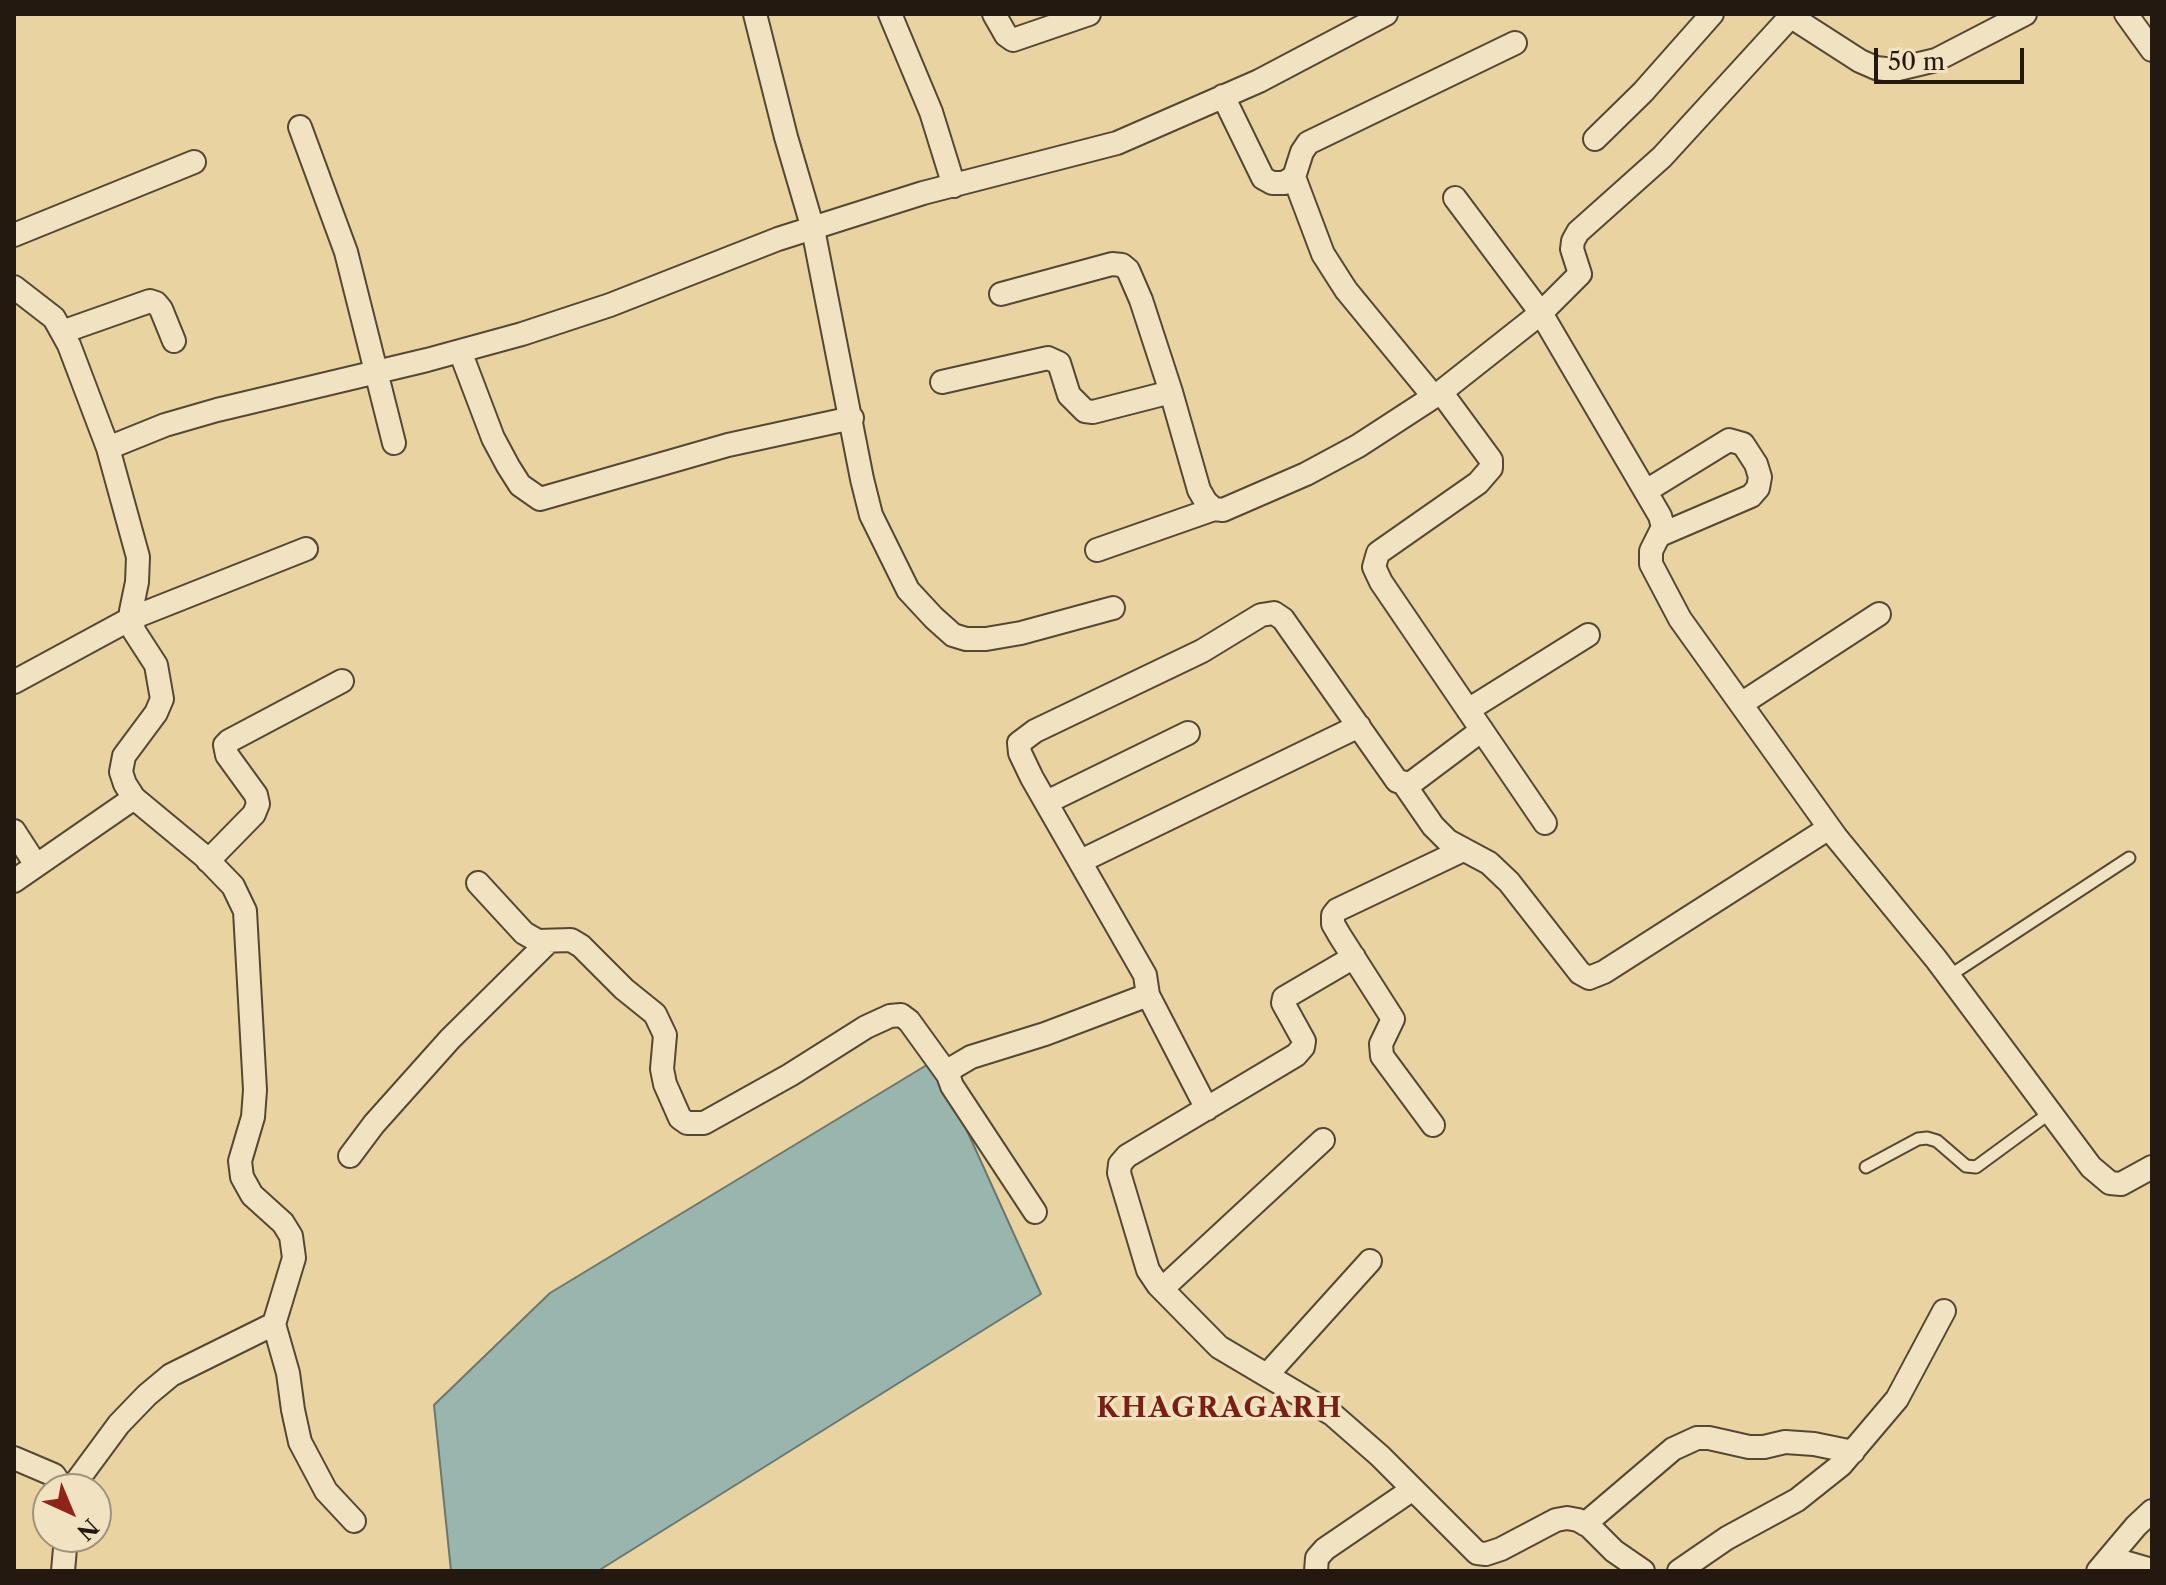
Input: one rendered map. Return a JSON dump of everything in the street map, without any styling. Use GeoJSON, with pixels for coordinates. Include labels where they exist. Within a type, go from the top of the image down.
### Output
{"type":"FeatureCollection","features":[{"type":"Feature","properties":{"kind":"street"},"geometry":{"type":"LineString","coordinates":[[755,14],[813,229],[871,515],[908,590],[953,635],[966,639],[1021,633],[1113,608]]}},
{"type":"Feature","properties":{"kind":"street"},"geometry":{"type":"LineString","coordinates":[[890,14],[931,112],[954,186]]}},
{"type":"Feature","properties":{"kind":"street"},"geometry":{"type":"LineString","coordinates":[[994,14],[1006,35],[1013,40],[1089,14]]}},
{"type":"Feature","properties":{"kind":"street"},"geometry":{"type":"LineString","coordinates":[[108,448],[165,425],[217,410],[460,351],[610,305],[765,244],[923,193],[1117,143],[1259,81],[1386,14]]}},
{"type":"Feature","properties":{"kind":"street"},"geometry":{"type":"LineString","coordinates":[[1595,139],[1643,92],[1712,14]]}},
{"type":"Feature","properties":{"kind":"street"},"geometry":{"type":"LineString","coordinates":[[1097,550],[1214,509],[1223,510],[1306,474],[1358,446],[1438,394],[1541,313],[1580,274],[1572,249],[1578,232],[1662,157],[1789,15],[1860,61],[1876,68],[1894,70],[1936,60],[2025,14]]}},
{"type":"Feature","properties":{"kind":"street"},"geometry":{"type":"LineString","coordinates":[[2126,14],[2152,50]]}},
{"type":"Feature","properties":{"kind":"street"},"geometry":{"type":"LineString","coordinates":[[1515,43],[1308,143],[1294,177],[1323,254],[1346,290],[1438,394],[1491,460],[1491,468],[1478,483],[1378,553],[1374,567],[1381,582],[1545,823]]}},
{"type":"Feature","properties":{"kind":"street"},"geometry":{"type":"LineString","coordinates":[[1223,96],[1263,178],[1272,183],[1284,183],[1294,177]]}},
{"type":"Feature","properties":{"kind":"street"},"geometry":{"type":"LineString","coordinates":[[300,127],[346,252],[394,443]]}},
{"type":"Feature","properties":{"kind":"street"},"geometry":{"type":"LineString","coordinates":[[14,235],[194,162]]}},
{"type":"Feature","properties":{"kind":"street"},"geometry":{"type":"LineString","coordinates":[[1455,198],[1541,313],[1660,516],[1663,527],[1651,551],[1651,564],[1680,619],[1829,828],[1949,976],[2091,1167],[2110,1183],[2121,1184],[2150,1172]]}},
{"type":"Feature","properties":{"kind":"street"},"geometry":{"type":"LineString","coordinates":[[1001,294],[1112,264],[1122,265],[1128,270],[1171,392],[1199,490],[1214,509]]}},
{"type":"Feature","properties":{"kind":"street"},"geometry":{"type":"LineString","coordinates":[[14,287],[43,309],[62,332],[108,448],[138,557],[132,618],[134,631],[156,665],[162,699],[156,713],[124,756],[121,772],[134,798],[233,886],[245,911],[255,1090],[253,1117],[240,1161],[242,1177],[252,1195],[283,1223],[291,1236],[294,1258],[274,1324],[288,1373],[300,1442],[326,1491],[354,1521]]}},
{"type":"Feature","properties":{"kind":"street"},"geometry":{"type":"LineString","coordinates":[[62,332],[150,301],[161,309],[174,341]]}},
{"type":"Feature","properties":{"kind":"street"},"geometry":{"type":"LineString","coordinates":[[460,351],[493,438],[508,466],[520,485],[540,499],[728,445],[852,418]]}},
{"type":"Feature","properties":{"kind":"street"},"geometry":{"type":"LineString","coordinates":[[942,382],[1048,358],[1059,363],[1069,395],[1085,411],[1093,412],[1171,392]]}},
{"type":"Feature","properties":{"kind":"street"},"geometry":{"type":"LineString","coordinates":[[1646,491],[1729,440],[1743,444],[1756,464],[1760,477],[1758,488],[1751,496],[1660,535]]}},
{"type":"Feature","properties":{"kind":"street"},"geometry":{"type":"LineString","coordinates":[[14,682],[132,618],[306,549]]}},
{"type":"Feature","properties":{"kind":"street"},"geometry":{"type":"LineString","coordinates":[[1207,1109],[1148,995],[1145,975],[1020,753],[1019,743],[1035,731],[1202,651],[1261,615],[1274,613],[1283,619],[1397,781],[1410,784],[1482,730]]}},
{"type":"Feature","properties":{"kind":"street"},"geometry":{"type":"LineString","coordinates":[[1741,704],[1879,614]]}},
{"type":"Feature","properties":{"kind":"street"},"geometry":{"type":"LineString","coordinates":[[1468,710],[1588,635]]}},
{"type":"Feature","properties":{"kind":"street"},"geometry":{"type":"LineString","coordinates":[[208,861],[254,814],[258,804],[256,795],[227,755],[225,745],[342,681]]}},
{"type":"Feature","properties":{"kind":"street"},"geometry":{"type":"LineString","coordinates":[[1081,861],[1359,726]]}},
{"type":"Feature","properties":{"kind":"street"},"geometry":{"type":"LineString","coordinates":[[1047,802],[1188,733]]}},
{"type":"Feature","properties":{"kind":"street"},"geometry":{"type":"LineString","coordinates":[[1404,784],[1433,826],[1448,841],[1489,863],[1509,882],[1580,973],[1589,978],[1604,972],[1829,828]]}},
{"type":"Feature","properties":{"kind":"street"},"geometry":{"type":"LineString","coordinates":[[14,881],[134,798]]}},
{"type":"Feature","properties":{"kind":"street"},"geometry":{"type":"LineString","coordinates":[[14,831],[36,865]]}},
{"type":"Feature","properties":{"kind":"street"},"geometry":{"type":"LineString","coordinates":[[1433,1125],[1382,1056],[1381,1044],[1393,1019],[1333,924],[1333,915],[1337,910],[1463,850]]}},
{"type":"Feature","properties":{"kind":"street"},"geometry":{"type":"LineString","coordinates":[[478,883],[524,933],[538,941],[571,940],[581,946],[624,989],[655,1014],[665,1035],[662,1069],[665,1084],[680,1118],[687,1123],[704,1123],[790,1075],[866,1027],[890,1016],[901,1015],[909,1021],[948,1075],[952,1086],[1035,1212]]}},
{"type":"Feature","properties":{"kind":"street"},"geometry":{"type":"LineString","coordinates":[[350,1156],[374,1124],[450,1039],[547,943]]}},
{"type":"Feature","properties":{"kind":"street"},"geometry":{"type":"LineString","coordinates":[[1354,957],[1284,998],[1283,1003],[1304,1041],[1296,1055],[1127,1156],[1120,1164],[1119,1173],[1148,1270],[1162,1289],[1219,1347],[1332,1414],[1477,1553],[1486,1554],[1501,1549],[1556,1520],[1567,1518],[1585,1524],[1614,1551],[1643,1571]]}},
{"type":"Feature","properties":{"kind":"street"},"geometry":{"type":"LineString","coordinates":[[948,1075],[954,1067],[971,1057],[1045,1034],[1148,995]]}},
{"type":"Feature","properties":{"kind":"street"},"geometry":{"type":"LineString","coordinates":[[1162,1289],[1323,1140]]}},
{"type":"Feature","properties":{"kind":"street"},"geometry":{"type":"LineString","coordinates":[[1267,1375],[1370,1261]]}},
{"type":"Feature","properties":{"kind":"street"},"geometry":{"type":"LineString","coordinates":[[1679,1571],[1727,1538],[1797,1500],[1853,1452],[1897,1399],[1944,1311]]}},
{"type":"Feature","properties":{"kind":"street"},"geometry":{"type":"LineString","coordinates":[[83,1473],[119,1424],[171,1375],[274,1324]]}},
{"type":"Feature","properties":{"kind":"street"},"geometry":{"type":"LineString","coordinates":[[1585,1524],[1673,1449],[1697,1438],[1749,1447],[1785,1442],[1814,1444],[1853,1452]]}},
{"type":"Feature","properties":{"kind":"street"},"geometry":{"type":"LineString","coordinates":[[14,1458],[49,1473]]}},
{"type":"Feature","properties":{"kind":"street"},"geometry":{"type":"LineString","coordinates":[[1316,1571],[1317,1558],[1325,1549],[1413,1489]]}},
{"type":"Feature","properties":{"kind":"street"},"geometry":{"type":"LineString","coordinates":[[2104,1564],[2152,1511]]}},
{"type":"Feature","properties":{"kind":"street"},"geometry":{"type":"LineString","coordinates":[[2104,1564],[2152,1570]]}},
{"type":"Feature","properties":{"kind":"lane"},"geometry":{"type":"LineString","coordinates":[[1949,976],[2129,858]]}},
{"type":"Feature","properties":{"kind":"lane"},"geometry":{"type":"LineString","coordinates":[[1866,1167],[1918,1139],[1927,1138],[1937,1141],[1966,1166],[1976,1167],[2051,1112]]}},
{"type":"Feature","properties":{"kind":"water"},"geometry":{"type":"Polygon","coordinates":[[[935,1060],[1041,1294],[598,1571],[451,1571],[434,1405],[550,1293],[935,1060]]]}},
{"type":"Feature","properties":{"kind":"district","name":"KHAGRAGARH"},"geometry":{"type":"Point","coordinates":[1220,1409]}}]}
